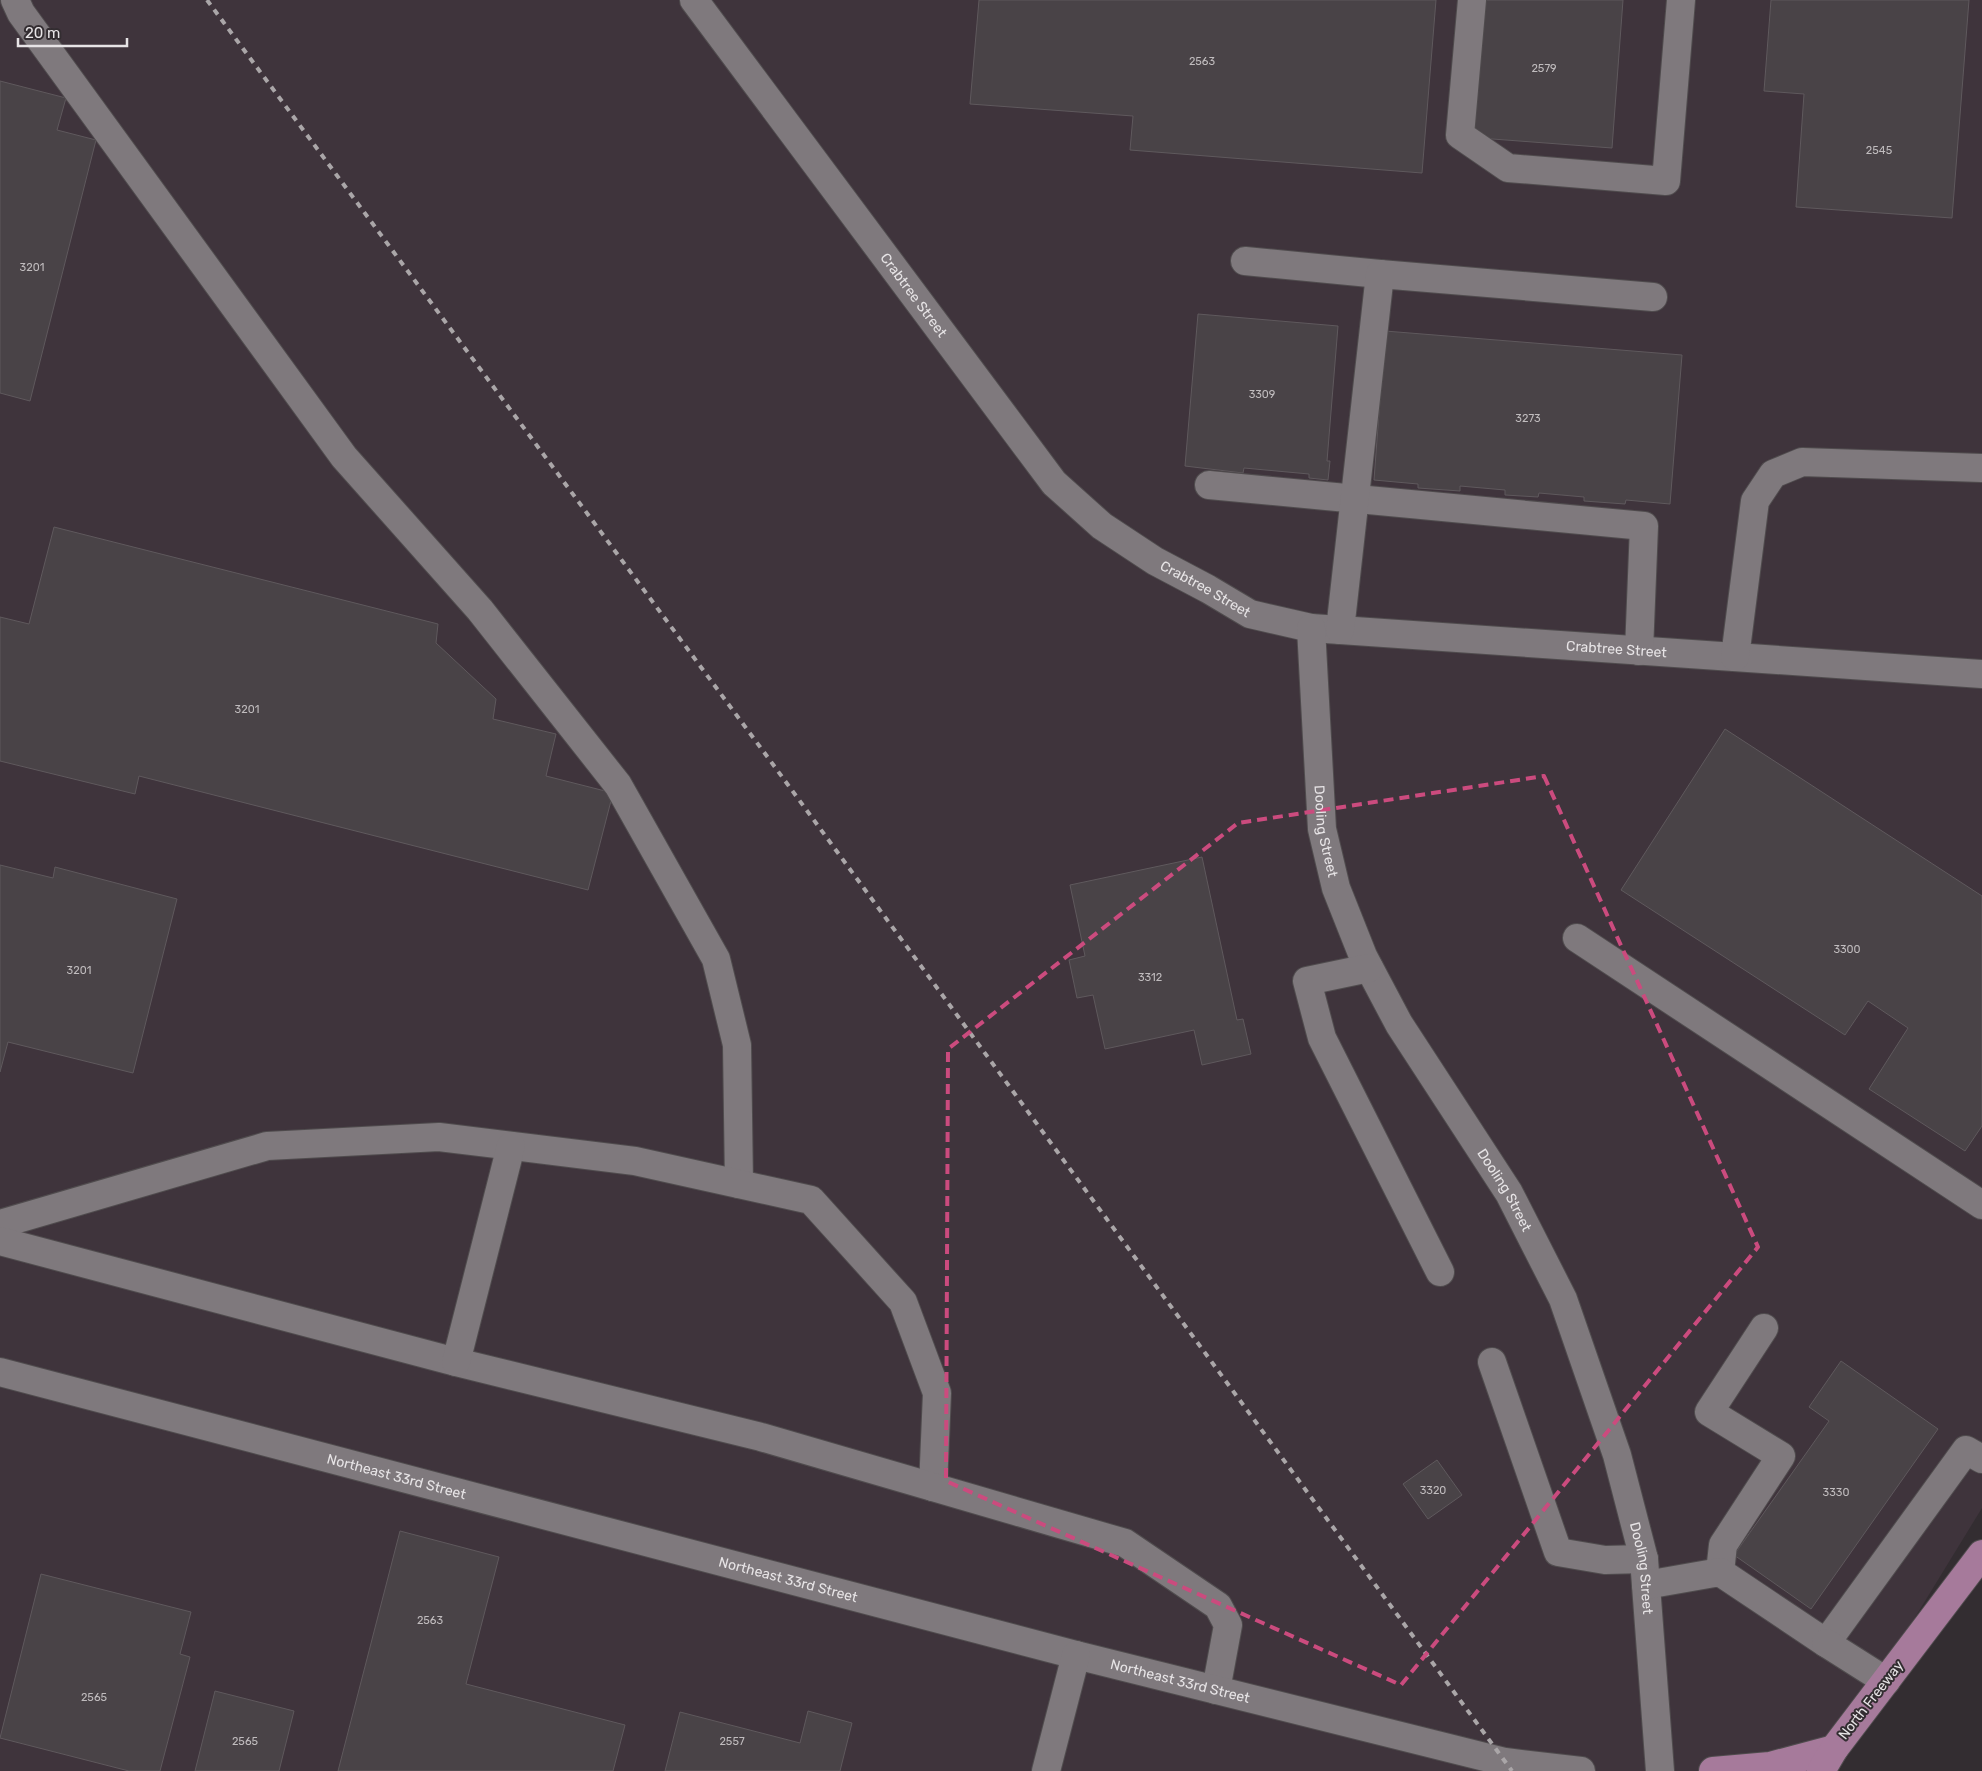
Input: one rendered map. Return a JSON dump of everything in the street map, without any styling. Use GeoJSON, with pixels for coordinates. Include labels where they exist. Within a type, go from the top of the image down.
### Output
{"type":"FeatureCollection","features":[{"type":"Feature","properties":{"kind":"main road","name":"North Freeway"},"geometry":{"type":"LineString","coordinates":[[1712,1771],[1827,1760],[1982,1554]]}},
{"type":"Feature","properties":{"kind":"street"},"geometry":{"type":"LineString","coordinates":[[15,0],[21,13],[344,457],[480,610],[618,785],[716,959],[737,1045],[739,1184]]}},
{"type":"Feature","properties":{"kind":"street","name":"Crabtree Street"},"geometry":{"type":"LineString","coordinates":[[694,0],[1054,484],[1102,526],[1155,561],[1250,614],[1311,628],[1982,674]]}},
{"type":"Feature","properties":{"kind":"street"},"geometry":{"type":"LineString","coordinates":[[1472,0],[1460,134],[1508,168],[1666,181],[1681,0]]}},
{"type":"Feature","properties":{"kind":"street"},"geometry":{"type":"LineString","coordinates":[[1245,262],[1653,297]]}},
{"type":"Feature","properties":{"kind":"street"},"geometry":{"type":"LineString","coordinates":[[1340,630],[1380,274]]}},
{"type":"Feature","properties":{"kind":"street"},"geometry":{"type":"LineString","coordinates":[[1735,657],[1755,501],[1773,474],[1802,462],[1982,468]]}},
{"type":"Feature","properties":{"kind":"street"},"geometry":{"type":"LineString","coordinates":[[1209,485],[1644,526],[1640,651]]}},
{"type":"Feature","properties":{"kind":"street","name":"Dooling Street"},"geometry":{"type":"LineString","coordinates":[[1311,628],[1322,829],[1336,888],[1369,968],[1399,1024],[1509,1193],[1563,1299],[1617,1455],[1645,1572],[1660,1771]]}},
{"type":"Feature","properties":{"kind":"street"},"geometry":{"type":"LineString","coordinates":[[1577,938],[1982,1205]]}},
{"type":"Feature","properties":{"kind":"street"},"geometry":{"type":"LineString","coordinates":[[1369,968],[1307,981],[1322,1038],[1440,1272]]}},
{"type":"Feature","properties":{"kind":"street"},"geometry":{"type":"LineString","coordinates":[[0,1224],[267,1146],[440,1137],[634,1161],[811,1200],[903,1302],[937,1393],[933,1487]]}},
{"type":"Feature","properties":{"kind":"street"},"geometry":{"type":"LineString","coordinates":[[456,1362],[511,1146]]}},
{"type":"Feature","properties":{"kind":"street"},"geometry":{"type":"LineString","coordinates":[[0,1241],[456,1362],[760,1437],[1125,1543],[1218,1606],[1228,1625],[1216,1690]]}},
{"type":"Feature","properties":{"kind":"street"},"geometry":{"type":"LineString","coordinates":[[1720,1572],[1723,1545],[1781,1456],[1709,1412],[1764,1328]]}},
{"type":"Feature","properties":{"kind":"street"},"geometry":{"type":"LineString","coordinates":[[1492,1362],[1558,1552],[1606,1560],[1645,1572],[1720,1572],[1886,1681]]}},
{"type":"Feature","properties":{"kind":"street","name":"Northeast 33rd Street"},"geometry":{"type":"LineString","coordinates":[[0,1372],[1076,1655],[1505,1762],[1580,1771]]}},
{"type":"Feature","properties":{"kind":"street"},"geometry":{"type":"LineString","coordinates":[[1826,1643],[1966,1450],[1982,1459]]}},
{"type":"Feature","properties":{"kind":"street"},"geometry":{"type":"LineString","coordinates":[[1046,1771],[1076,1655]]}},
{"type":"Feature","properties":{"kind":"highlighted area"},"geometry":{"type":"Polygon","coordinates":[[[1544,776],[1758,1247],[1401,1685],[946,1481],[948,1049],[1238,823],[1544,776]]]}},
{"type":"Feature","properties":{"kind":"shaded area"},"geometry":{"type":"Polygon","coordinates":[[[0,0],[1982,0],[1982,1508],[1821,1771],[0,1771],[0,0]]]}},
{"type":"Feature","properties":{"kind":"building"},"geometry":{"type":"Polygon","coordinates":[[[979,0],[1436,0],[1422,173],[1130,150],[1133,116],[970,104],[979,0]]]}},
{"type":"Feature","properties":{"kind":"building"},"geometry":{"type":"Polygon","coordinates":[[[1477,0],[1623,0],[1612,148],[1466,137],[1477,0]]]}},
{"type":"Feature","properties":{"kind":"building"},"geometry":{"type":"Polygon","coordinates":[[[1771,0],[1969,0],[1952,218],[1796,207],[1804,94],[1764,91],[1771,0]]]}},
{"type":"Feature","properties":{"kind":"building"},"geometry":{"type":"Polygon","coordinates":[[[0,81],[66,98],[57,130],[96,140],[30,401],[0,393],[0,81]]]}},
{"type":"Feature","properties":{"kind":"building"},"geometry":{"type":"Polygon","coordinates":[[[1198,314],[1338,326],[1327,461],[1330,461],[1328,480],[1309,478],[1309,474],[1244,468],[1243,473],[1185,466],[1198,314]]]}},
{"type":"Feature","properties":{"kind":"building"},"geometry":{"type":"Polygon","coordinates":[[[1385,331],[1682,355],[1670,504],[1626,500],[1625,504],[1584,501],[1584,497],[1539,493],[1538,497],[1505,495],[1505,490],[1460,486],[1460,491],[1418,488],[1418,484],[1374,480],[1385,331]]]}},
{"type":"Feature","properties":{"kind":"building"},"geometry":{"type":"Polygon","coordinates":[[[54,527],[438,624],[436,643],[496,699],[493,719],[556,734],[546,776],[613,793],[588,890],[139,776],[135,794],[0,761],[0,617],[29,624],[54,527]]]}},
{"type":"Feature","properties":{"kind":"building"},"geometry":{"type":"Polygon","coordinates":[[[1725,729],[1982,896],[1982,1126],[1965,1151],[1869,1089],[1908,1028],[1868,1001],[1845,1035],[1621,890],[1725,729]]]}},
{"type":"Feature","properties":{"kind":"building"},"geometry":{"type":"Polygon","coordinates":[[[1202,857],[1237,1020],[1243,1019],[1251,1054],[1202,1065],[1194,1030],[1105,1049],[1093,995],[1077,998],[1069,960],[1085,956],[1070,885],[1202,857]]]}},
{"type":"Feature","properties":{"kind":"building"},"geometry":{"type":"Polygon","coordinates":[[[0,865],[53,878],[55,867],[177,899],[133,1073],[8,1042],[0,1072],[0,865]]]}},
{"type":"Feature","properties":{"kind":"building"},"geometry":{"type":"Polygon","coordinates":[[[1841,1361],[1938,1429],[1811,1609],[1734,1555],[1829,1421],[1809,1407],[1841,1361]]]}},
{"type":"Feature","properties":{"kind":"building"},"geometry":{"type":"Polygon","coordinates":[[[1437,1460],[1462,1495],[1428,1519],[1403,1484],[1437,1460]]]}},
{"type":"Feature","properties":{"kind":"building"},"geometry":{"type":"Polygon","coordinates":[[[400,1531],[499,1557],[466,1684],[625,1725],[613,1771],[338,1771],[400,1531]]]}},
{"type":"Feature","properties":{"kind":"building"},"geometry":{"type":"Polygon","coordinates":[[[41,1574],[191,1612],[180,1654],[190,1657],[160,1771],[129,1771],[0,1738],[41,1574]]]}},
{"type":"Feature","properties":{"kind":"building"},"geometry":{"type":"Polygon","coordinates":[[[215,1691],[294,1711],[279,1771],[195,1771],[215,1691]]]}},
{"type":"Feature","properties":{"kind":"building"},"geometry":{"type":"Polygon","coordinates":[[[808,1711],[852,1723],[840,1771],[665,1771],[680,1712],[800,1743],[808,1711]]]}},
{"type":"Feature","properties":{"kind":"railway"},"geometry":{"type":"LineString","coordinates":[[207,0],[769,759],[1512,1771]]}}]}
